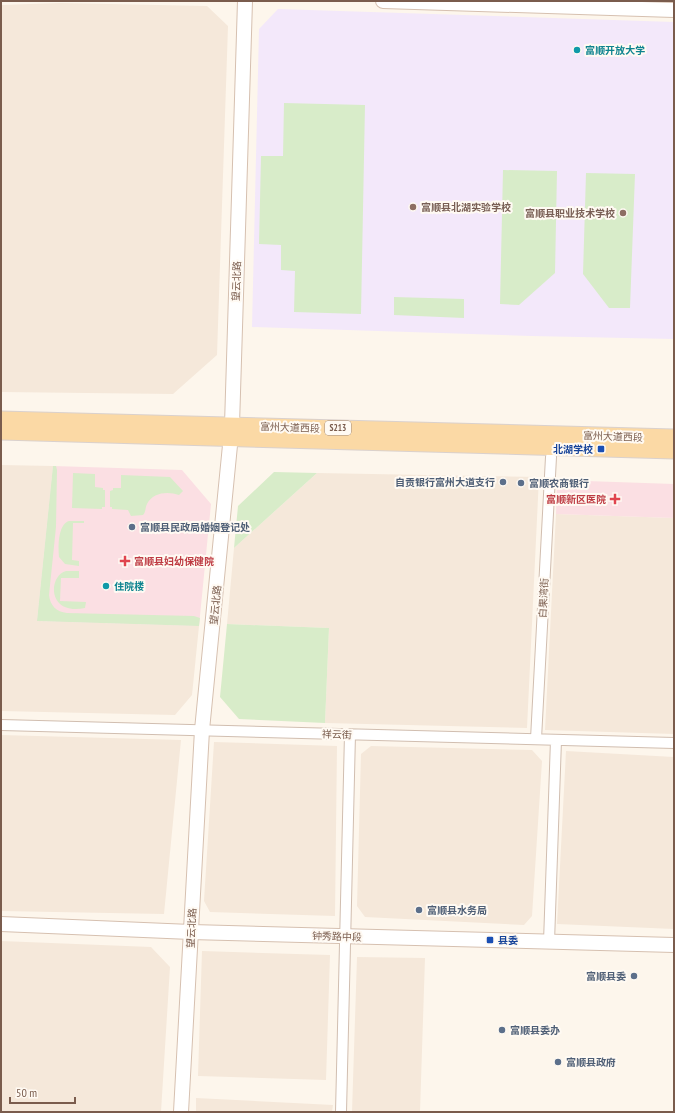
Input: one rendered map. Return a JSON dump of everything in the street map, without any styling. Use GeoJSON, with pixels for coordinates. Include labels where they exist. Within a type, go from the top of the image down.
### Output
{"type":"FeatureCollection","features":[{"type":"Feature","properties":{"kind":"main road","name":"富州大道西段"},"geometry":{"type":"LineString","coordinates":[[1,419],[232,432],[674,451]]}},
{"type":"Feature","properties":{"kind":"main road","name":"富州大道西段"},"geometry":{"type":"LineString","coordinates":[[1,432],[232,432],[674,437]]}},
{"type":"Feature","properties":{"kind":"street","name":"望云北路"},"geometry":{"type":"LineString","coordinates":[[181,1112],[202,730],[232,432],[245,1]]}},
{"type":"Feature","properties":{"kind":"street"},"geometry":{"type":"LineString","coordinates":[[383,1],[674,10]]}},
{"type":"Feature","properties":{"kind":"street","name":"白果湾街"},"geometry":{"type":"LineString","coordinates":[[536,739],[551,457]]}},
{"type":"Feature","properties":{"kind":"street","name":"祥云街"},"geometry":{"type":"LineString","coordinates":[[1,725],[674,743]]}},
{"type":"Feature","properties":{"kind":"street"},"geometry":{"type":"LineString","coordinates":[[341,1112],[350,734]]}},
{"type":"Feature","properties":{"kind":"street"},"geometry":{"type":"LineString","coordinates":[[549,942],[556,740]]}},
{"type":"Feature","properties":{"kind":"street","name":"钟秀路中段"},"geometry":{"type":"LineString","coordinates":[[1,924],[191,932],[674,945]]}},
{"type":"Feature","properties":{"kind":"shaded area"},"geometry":{"type":"Polygon","coordinates":[[[60,3],[207,6],[228,26],[217,355],[173,394],[1,392],[1,5],[60,3]]]}},
{"type":"Feature","properties":{"kind":"shaded area","name":"富顺县北湖实验学校"},"geometry":{"type":"Polygon","coordinates":[[[278,9],[674,22],[674,339],[252,327],[259,29],[278,9]]]}},
{"type":"Feature","properties":{"kind":"shaded area"},"geometry":{"type":"Polygon","coordinates":[[[1,465],[53,466],[37,621],[199,626],[192,695],[175,715],[1,711],[1,465]]]}},
{"type":"Feature","properties":{"kind":"shaded area","name":"富顺县妇幼保健院"},"geometry":{"type":"Polygon","coordinates":[[[53,466],[182,470],[211,504],[199,626],[37,621],[53,466]]]}},
{"type":"Feature","properties":{"kind":"shaded area"},"geometry":{"type":"Polygon","coordinates":[[[317,473],[539,477],[527,728],[325,723],[329,628],[227,624],[234,548],[317,473]]]}},
{"type":"Feature","properties":{"kind":"shaded area","name":"富顺新区医院"},"geometry":{"type":"Polygon","coordinates":[[[557,480],[674,484],[674,518],[556,514],[557,480]]]}},
{"type":"Feature","properties":{"kind":"shaded area"},"geometry":{"type":"Polygon","coordinates":[[[556,514],[674,518],[674,734],[545,730],[556,514]]]}},
{"type":"Feature","properties":{"kind":"shaded area"},"geometry":{"type":"Polygon","coordinates":[[[1,735],[181,740],[164,914],[1,911],[1,735]]]}},
{"type":"Feature","properties":{"kind":"shaded area"},"geometry":{"type":"Polygon","coordinates":[[[214,742],[337,746],[335,916],[210,912],[204,901],[214,742]]]}},
{"type":"Feature","properties":{"kind":"shaded area"},"geometry":{"type":"Polygon","coordinates":[[[371,746],[532,750],[542,761],[532,916],[524,925],[365,917],[357,906],[361,754],[371,746]]]}},
{"type":"Feature","properties":{"kind":"shaded area"},"geometry":{"type":"Polygon","coordinates":[[[566,751],[674,757],[674,929],[557,924],[566,751]]]}},
{"type":"Feature","properties":{"kind":"shaded area"},"geometry":{"type":"Polygon","coordinates":[[[1,941],[151,947],[170,967],[161,1112],[1,1112],[1,941]]]}},
{"type":"Feature","properties":{"kind":"shaded area"},"geometry":{"type":"Polygon","coordinates":[[[202,951],[330,955],[326,1080],[198,1076],[202,951]]]}},
{"type":"Feature","properties":{"kind":"shaded area"},"geometry":{"type":"Polygon","coordinates":[[[357,957],[425,958],[420,1112],[352,1112],[357,957]]]}},
{"type":"Feature","properties":{"kind":"shaded area"},"geometry":{"type":"Polygon","coordinates":[[[196,1098],[333,1105],[332,1112],[196,1112],[196,1098]]]}},
{"type":"Feature","properties":{"kind":"green space"},"geometry":{"type":"Polygon","coordinates":[[[284,103],[365,105],[361,314],[294,312],[295,271],[281,270],[281,245],[259,244],[261,156],[283,156],[284,103]]]}},
{"type":"Feature","properties":{"kind":"green space"},"geometry":{"type":"Polygon","coordinates":[[[503,170],[557,171],[555,273],[519,305],[500,304],[503,170]]]}},
{"type":"Feature","properties":{"kind":"green space"},"geometry":{"type":"Polygon","coordinates":[[[586,173],[635,174],[630,308],[609,308],[583,274],[586,173]]]}},
{"type":"Feature","properties":{"kind":"green space"},"geometry":{"type":"Polygon","coordinates":[[[394,297],[464,299],[464,318],[394,315],[394,297]]]}},
{"type":"Feature","properties":{"kind":"green space"},"geometry":{"type":"Polygon","coordinates":[[[53,466],[56,466],[57,470],[56,527],[49,595],[52,605],[57,610],[67,613],[194,616],[200,618],[199,626],[37,621],[53,466]]]}},
{"type":"Feature","properties":{"kind":"green space"},"geometry":{"type":"Polygon","coordinates":[[[274,472],[317,473],[234,548],[238,506],[274,472]]]}},
{"type":"Feature","properties":{"kind":"green space"},"geometry":{"type":"Polygon","coordinates":[[[73,473],[95,474],[95,487],[103,488],[103,490],[105,490],[105,507],[102,507],[102,509],[72,508],[73,473]]]}},
{"type":"Feature","properties":{"kind":"green space"},"geometry":{"type":"Polygon","coordinates":[[[121,475],[170,477],[183,491],[179,495],[166,493],[157,495],[147,504],[143,515],[131,516],[128,510],[112,509],[112,507],[110,507],[110,491],[113,490],[113,488],[121,488],[121,475]]]}},
{"type":"Feature","properties":{"kind":"green space"},"geometry":{"type":"Polygon","coordinates":[[[69,521],[84,521],[84,523],[73,523],[72,560],[79,561],[79,566],[65,564],[59,557],[61,531],[65,523],[69,521]]]}},
{"type":"Feature","properties":{"kind":"green space"},"geometry":{"type":"Polygon","coordinates":[[[66,571],[79,571],[79,578],[61,578],[60,601],[86,602],[85,608],[73,609],[63,606],[54,594],[56,580],[60,574],[66,571]]]}},
{"type":"Feature","properties":{"kind":"green space"},"geometry":{"type":"Polygon","coordinates":[[[227,624],[329,628],[325,723],[239,719],[220,697],[227,624]]]}},
{"type":"Feature","properties":{"kind":"place","name":"富顺开放大学"},"geometry":{"type":"Point","coordinates":[577,50]}},
{"type":"Feature","properties":{"kind":"place","name":"富顺县北湖实验学校"},"geometry":{"type":"Point","coordinates":[413,207]}},
{"type":"Feature","properties":{"kind":"place","name":"富顺县职业技术学校"},"geometry":{"type":"Point","coordinates":[623,213]}},
{"type":"Feature","properties":{"kind":"place","name":"北湖学校"},"geometry":{"type":"Point","coordinates":[601,449]}},
{"type":"Feature","properties":{"kind":"place","name":"自贡银行富州大道支行"},"geometry":{"type":"Point","coordinates":[503,482]}},
{"type":"Feature","properties":{"kind":"place","name":"富顺农商银行"},"geometry":{"type":"Point","coordinates":[521,483]}},
{"type":"Feature","properties":{"kind":"place","name":"富顺新区医院"},"geometry":{"type":"Point","coordinates":[615,499]}},
{"type":"Feature","properties":{"kind":"place","name":"富顺县民政局婚姻登记处"},"geometry":{"type":"Point","coordinates":[132,527]}},
{"type":"Feature","properties":{"kind":"place","name":"富顺县妇幼保健院"},"geometry":{"type":"Point","coordinates":[125,561]}},
{"type":"Feature","properties":{"kind":"place","name":"住院楼"},"geometry":{"type":"Point","coordinates":[106,586]}},
{"type":"Feature","properties":{"kind":"place","name":"富顺县水务局"},"geometry":{"type":"Point","coordinates":[419,910]}},
{"type":"Feature","properties":{"kind":"place","name":"县委"},"geometry":{"type":"Point","coordinates":[490,940]}},
{"type":"Feature","properties":{"kind":"place","name":"富顺县委"},"geometry":{"type":"Point","coordinates":[634,976]}},
{"type":"Feature","properties":{"kind":"place","name":"富顺县委办"},"geometry":{"type":"Point","coordinates":[502,1030]}},
{"type":"Feature","properties":{"kind":"place","name":"富顺县政府"},"geometry":{"type":"Point","coordinates":[558,1062]}}]}
